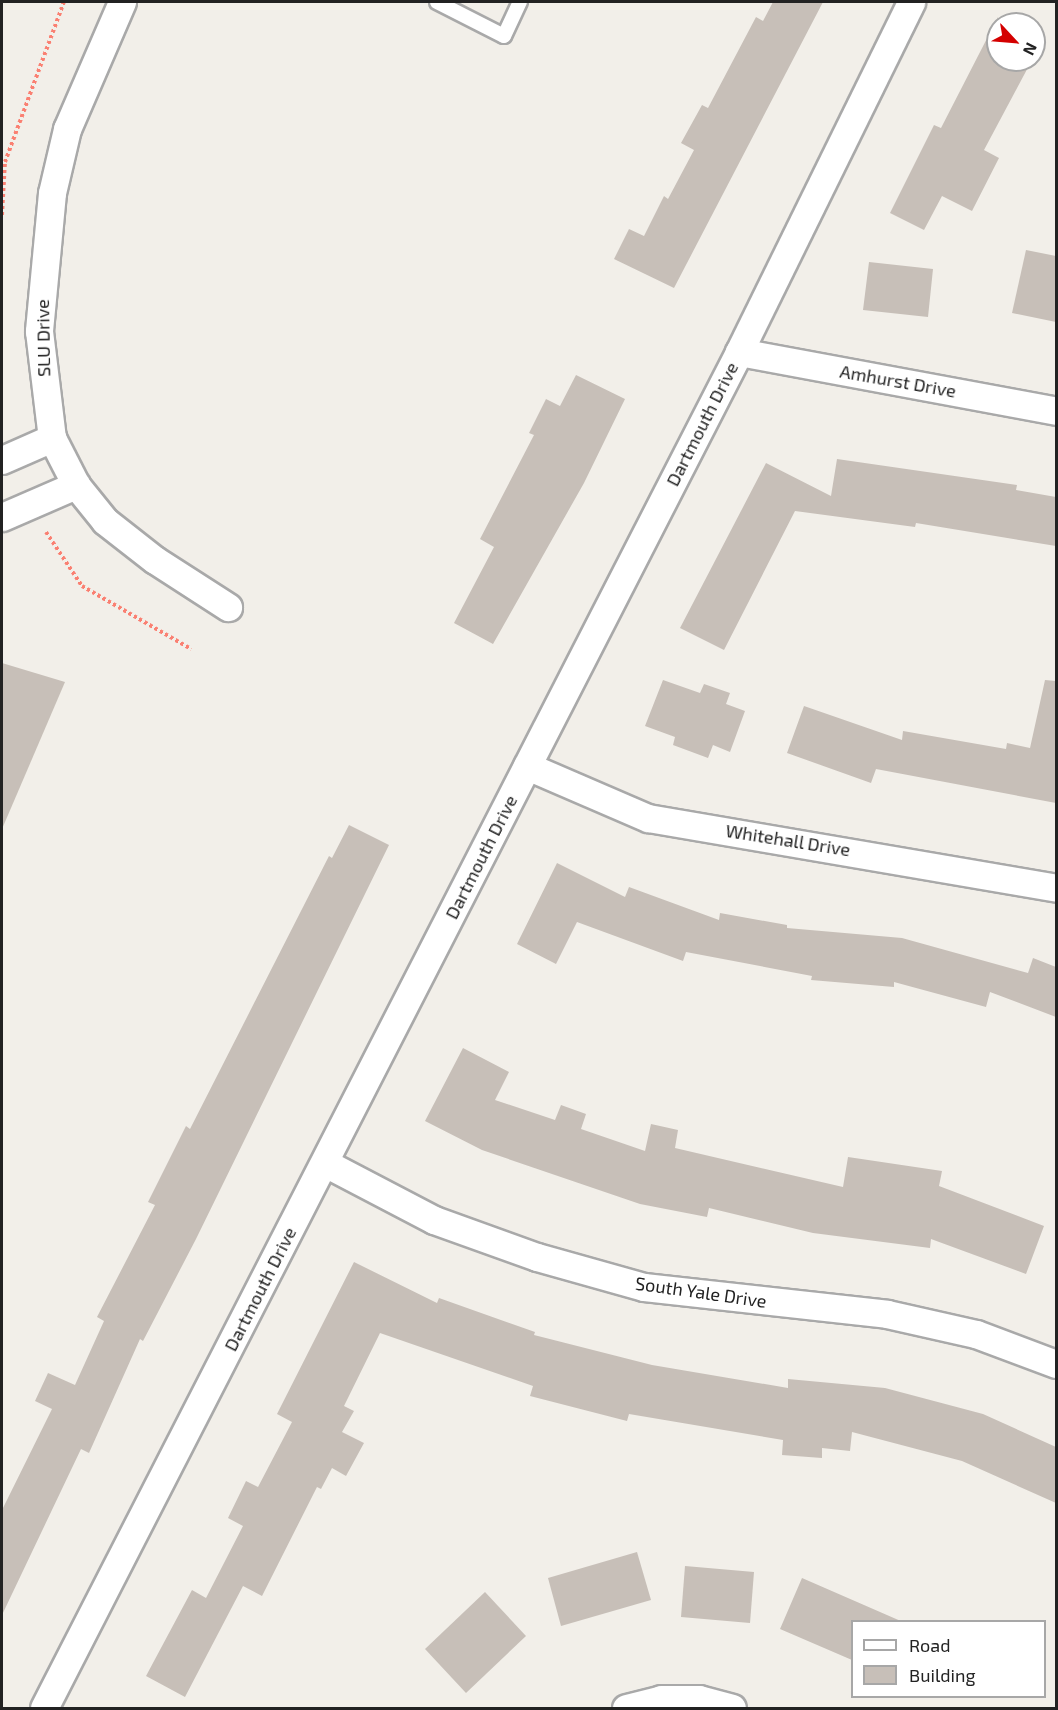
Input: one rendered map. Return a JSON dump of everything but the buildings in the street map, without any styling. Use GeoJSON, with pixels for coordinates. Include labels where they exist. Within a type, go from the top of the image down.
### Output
{"type":"FeatureCollection","features":[{"type":"Feature","properties":{"kind":"street","name":"SLU Drive"},"geometry":{"type":"LineString","coordinates":[[122,2],[67,129],[52,193],[39,331],[52,438],[76,485],[105,521],[155,560],[228,607]]}},
{"type":"Feature","properties":{"kind":"street","name":"Dartmouth Drive"},"geometry":{"type":"LineString","coordinates":[[44,1708],[739,352],[911,2]]}},
{"type":"Feature","properties":{"kind":"street","name":"Amhurst Drive"},"geometry":{"type":"LineString","coordinates":[[739,352],[1056,411]]}},
{"type":"Feature","properties":{"kind":"street"},"geometry":{"type":"LineString","coordinates":[[2,460],[52,438]]}},
{"type":"Feature","properties":{"kind":"street"},"geometry":{"type":"LineString","coordinates":[[2,517],[76,485]]}},
{"type":"Feature","properties":{"kind":"street","name":"Whitehall Drive"},"geometry":{"type":"LineString","coordinates":[[527,766],[648,818],[1056,888]]}},
{"type":"Feature","properties":{"kind":"street","name":"South Yale Drive"},"geometry":{"type":"LineString","coordinates":[[325,1163],[434,1220],[537,1257],[644,1287],[887,1314],[976,1334],[1056,1364]]}},
{"type":"Feature","properties":{"kind":"street"},"geometry":{"type":"LineString","coordinates":[[626,1708],[661,1699],[699,1699],[732,1708]]}},
{"type":"Feature","properties":{"kind":"lane"},"geometry":{"type":"LineString","coordinates":[[437,2],[504,36],[520,2]]}},
{"type":"Feature","properties":{"kind":"path"},"geometry":{"type":"LineString","coordinates":[[2,215],[5,162],[64,2]]}},
{"type":"Feature","properties":{"kind":"path"},"geometry":{"type":"LineString","coordinates":[[32,504],[51,541],[82,586],[191,650]]}}]}
